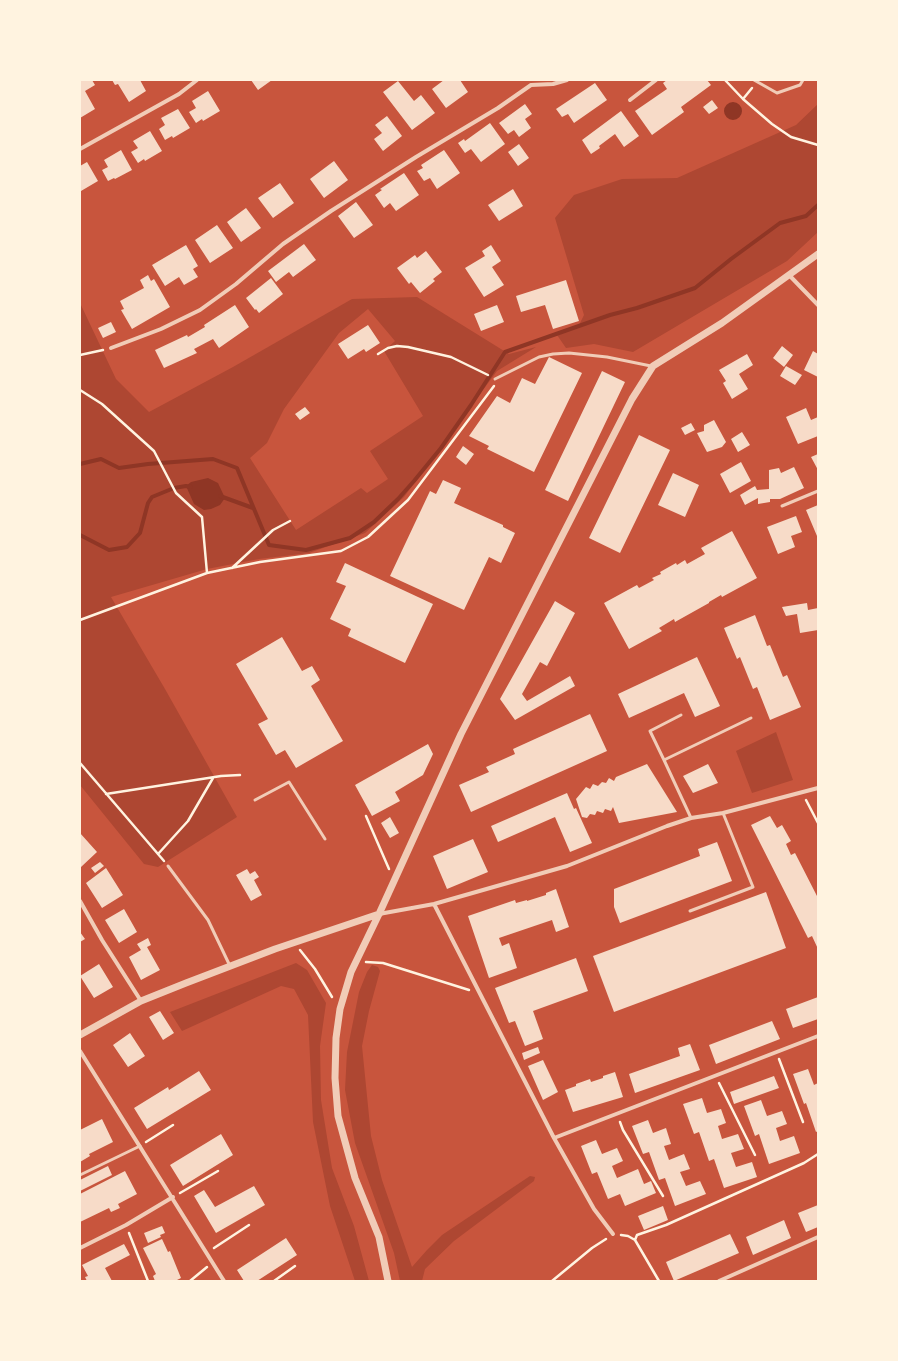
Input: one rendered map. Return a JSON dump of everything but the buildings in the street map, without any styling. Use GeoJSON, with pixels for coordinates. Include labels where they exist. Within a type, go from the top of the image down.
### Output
{"type":"FeatureCollection","features":[{"type":"Feature","properties":{"kind":"street"},"geometry":{"type":"LineString","coordinates":[[80,149],[179,94],[197,80]]}},
{"type":"Feature","properties":{"kind":"street"},"geometry":{"type":"LineString","coordinates":[[527,80],[531,85]]}},
{"type":"Feature","properties":{"kind":"street"},"geometry":{"type":"LineString","coordinates":[[112,348],[161,329],[200,310],[236,284],[283,244],[416,157],[498,108],[531,85],[553,84],[567,80]]}},
{"type":"Feature","properties":{"kind":"street"},"geometry":{"type":"LineString","coordinates":[[630,100],[656,80]]}},
{"type":"Feature","properties":{"kind":"street"},"geometry":{"type":"LineString","coordinates":[[388,1281],[378,1237],[355,1178],[338,1116],[335,1058],[340,1009],[351,972],[461,734],[632,399],[653,366],[722,323],[818,254]]}},
{"type":"Feature","properties":{"kind":"street"},"geometry":{"type":"LineString","coordinates":[[789,276],[818,305]]}},
{"type":"Feature","properties":{"kind":"street"},"geometry":{"type":"LineString","coordinates":[[80,1035],[141,1002],[230,966],[379,914],[434,904],[567,866],[667,826],[691,818],[723,813],[818,788]]}},
{"type":"Feature","properties":{"kind":"street"},"geometry":{"type":"LineString","coordinates":[[80,901],[102,940],[141,1002]]}},
{"type":"Feature","properties":{"kind":"street"},"geometry":{"type":"LineString","coordinates":[[434,904],[554,1138],[594,1209],[613,1234]]}},
{"type":"Feature","properties":{"kind":"street"},"geometry":{"type":"LineString","coordinates":[[554,1138],[818,1036]]}},
{"type":"Feature","properties":{"kind":"street"},"geometry":{"type":"LineString","coordinates":[[80,1050],[208,1253],[224,1281]]}},
{"type":"Feature","properties":{"kind":"street"},"geometry":{"type":"LineString","coordinates":[[80,1248],[126,1225],[173,1197]]}},
{"type":"Feature","properties":{"kind":"street"},"geometry":{"type":"LineString","coordinates":[[719,1281],[818,1237]]}},
{"type":"Feature","properties":{"kind":"lane"},"geometry":{"type":"LineString","coordinates":[[755,81],[777,93],[800,85],[803,80]]}},
{"type":"Feature","properties":{"kind":"lane"},"geometry":{"type":"LineString","coordinates":[[495,380],[539,357],[553,354],[569,353],[607,357],[653,366]]}},
{"type":"Feature","properties":{"kind":"lane"},"geometry":{"type":"LineString","coordinates":[[782,506],[818,491]]}},
{"type":"Feature","properties":{"kind":"lane"},"geometry":{"type":"LineString","coordinates":[[681,715],[650,731],[691,818]]}},
{"type":"Feature","properties":{"kind":"lane"},"geometry":{"type":"LineString","coordinates":[[664,760],[751,718]]}},
{"type":"Feature","properties":{"kind":"lane"},"geometry":{"type":"LineString","coordinates":[[255,800],[289,782],[325,839]]}},
{"type":"Feature","properties":{"kind":"lane"},"geometry":{"type":"LineString","coordinates":[[690,911],[753,887],[723,813]]}},
{"type":"Feature","properties":{"kind":"lane"},"geometry":{"type":"LineString","coordinates":[[168,866],[208,920],[230,966]]}},
{"type":"Feature","properties":{"kind":"lane"},"geometry":{"type":"LineString","coordinates":[[80,1174],[140,1146]]}},
{"type":"Feature","properties":{"kind":"path"},"geometry":{"type":"LineString","coordinates":[[725,80],[743,99],[772,124],[791,137],[818,145]]}},
{"type":"Feature","properties":{"kind":"path"},"geometry":{"type":"LineString","coordinates":[[743,99],[755,81]]}},
{"type":"Feature","properties":{"kind":"path"},"geometry":{"type":"LineString","coordinates":[[378,354],[388,348],[397,346],[408,347],[451,357],[480,370]]}},
{"type":"Feature","properties":{"kind":"path"},"geometry":{"type":"LineString","coordinates":[[80,355],[112,348]]}},
{"type":"Feature","properties":{"kind":"path"},"geometry":{"type":"LineString","coordinates":[[80,620],[207,573],[260,562],[341,551],[368,536],[408,500],[494,386],[495,380]]}},
{"type":"Feature","properties":{"kind":"path"},"geometry":{"type":"LineString","coordinates":[[80,390],[102,404],[154,451],[176,493],[202,517],[207,573]]}},
{"type":"Feature","properties":{"kind":"path"},"geometry":{"type":"LineString","coordinates":[[232,568],[273,530],[290,521]]}},
{"type":"Feature","properties":{"kind":"path"},"geometry":{"type":"LineString","coordinates":[[80,763],[168,866]]}},
{"type":"Feature","properties":{"kind":"path"},"geometry":{"type":"LineString","coordinates":[[106,794],[221,776],[240,775]]}},
{"type":"Feature","properties":{"kind":"path"},"geometry":{"type":"LineString","coordinates":[[158,854],[188,821],[214,778]]}},
{"type":"Feature","properties":{"kind":"path"},"geometry":{"type":"LineString","coordinates":[[802,793],[818,823]]}},
{"type":"Feature","properties":{"kind":"path"},"geometry":{"type":"LineString","coordinates":[[366,816],[394,880]]}},
{"type":"Feature","properties":{"kind":"path"},"geometry":{"type":"LineString","coordinates":[[295,943],[315,969],[340,1009]]}},
{"type":"Feature","properties":{"kind":"path"},"geometry":{"type":"LineString","coordinates":[[356,961],[383,963],[479,993]]}},
{"type":"Feature","properties":{"kind":"path"},"geometry":{"type":"LineString","coordinates":[[777,1052],[803,1122]]}},
{"type":"Feature","properties":{"kind":"path"},"geometry":{"type":"LineString","coordinates":[[715,1075],[755,1155]]}},
{"type":"Feature","properties":{"kind":"path"},"geometry":{"type":"LineString","coordinates":[[140,1146],[173,1125]]}},
{"type":"Feature","properties":{"kind":"path"},"geometry":{"type":"LineString","coordinates":[[624,1130],[663,1196]]}},
{"type":"Feature","properties":{"kind":"path"},"geometry":{"type":"LineString","coordinates":[[635,1240],[637,1235],[666,1225],[804,1163],[818,1154]]}},
{"type":"Feature","properties":{"kind":"path"},"geometry":{"type":"LineString","coordinates":[[173,1197],[218,1171]]}},
{"type":"Feature","properties":{"kind":"path"},"geometry":{"type":"LineString","coordinates":[[126,1225],[148,1281]]}},
{"type":"Feature","properties":{"kind":"path"},"geometry":{"type":"LineString","coordinates":[[208,1253],[248,1225]]}},
{"type":"Feature","properties":{"kind":"path"},"geometry":{"type":"LineString","coordinates":[[552,1281],[592,1248],[613,1234],[628,1236],[635,1240],[659,1281]]}},
{"type":"Feature","properties":{"kind":"path"},"geometry":{"type":"LineString","coordinates":[[190,1281],[212,1262]]}},
{"type":"Feature","properties":{"kind":"path"},"geometry":{"type":"LineString","coordinates":[[274,1281],[295,1266]]}},
{"type":"Feature","properties":{"kind":"shaded area"},"geometry":{"type":"Polygon","coordinates":[[[733,102],[739,105],[742,111],[739,117],[733,120],[727,117],[724,111],[727,105],[733,102]]]}},
{"type":"Feature","properties":{"kind":"shaded area"},"geometry":{"type":"Polygon","coordinates":[[[818,104],[818,232],[787,261],[633,352],[594,344],[566,348],[557,335],[579,325],[584,315],[555,218],[574,195],[622,179],[677,178],[796,125],[818,104]]]}},
{"type":"Feature","properties":{"kind":"shaded area"},"geometry":{"type":"Polygon","coordinates":[[[417,297],[509,354],[536,347],[497,371],[404,497],[365,533],[309,553],[259,559],[207,569],[111,597],[237,817],[158,867],[144,864],[80,785],[80,303],[116,379],[149,412],[233,367],[352,299],[417,297]],[[368,309],[339,333],[284,409],[267,443],[250,458],[296,530],[361,488],[367,493],[388,479],[370,451],[423,416],[384,351],[395,341],[368,309]]]}},
{"type":"Feature","properties":{"kind":"shaded area"},"geometry":{"type":"Polygon","coordinates":[[[208,478],[218,483],[225,498],[220,505],[204,510],[194,504],[186,486],[191,482],[208,478]]]}},
{"type":"Feature","properties":{"kind":"shaded area"},"geometry":{"type":"Polygon","coordinates":[[[776,732],[793,780],[752,793],[736,751],[776,732]]]}},
{"type":"Feature","properties":{"kind":"shaded area"},"geometry":{"type":"Polygon","coordinates":[[[296,963],[307,970],[326,1003],[320,1046],[321,1100],[332,1168],[354,1226],[369,1281],[355,1281],[330,1206],[313,1122],[308,1015],[294,989],[281,986],[182,1031],[170,1012],[296,963]]]}},
{"type":"Feature","properties":{"kind":"shaded area"},"geometry":{"type":"Polygon","coordinates":[[[372,965],[378,967],[380,971],[369,1011],[362,1046],[371,1136],[382,1180],[412,1267],[442,1235],[530,1176],[535,1177],[534,1181],[454,1241],[425,1269],[422,1281],[400,1281],[394,1253],[355,1143],[345,1090],[347,1052],[359,992],[367,972],[372,965]]]}},
{"type":"Feature","properties":{"kind":"waterway"},"geometry":{"type":"LineString","coordinates":[[80,464],[101,459],[119,468],[148,464],[213,459],[237,468],[269,545],[306,550],[350,538],[374,522],[414,481],[441,448],[505,352],[610,315],[637,308],[695,288],[780,223],[806,216],[818,205]]}},
{"type":"Feature","properties":{"kind":"waterway"},"geometry":{"type":"LineString","coordinates":[[80,535],[109,550],[127,547],[140,533],[148,503],[152,497],[174,488],[186,486],[191,487]]}},
{"type":"Feature","properties":{"kind":"waterway"},"geometry":{"type":"LineString","coordinates":[[220,496],[253,508]]}}]}
